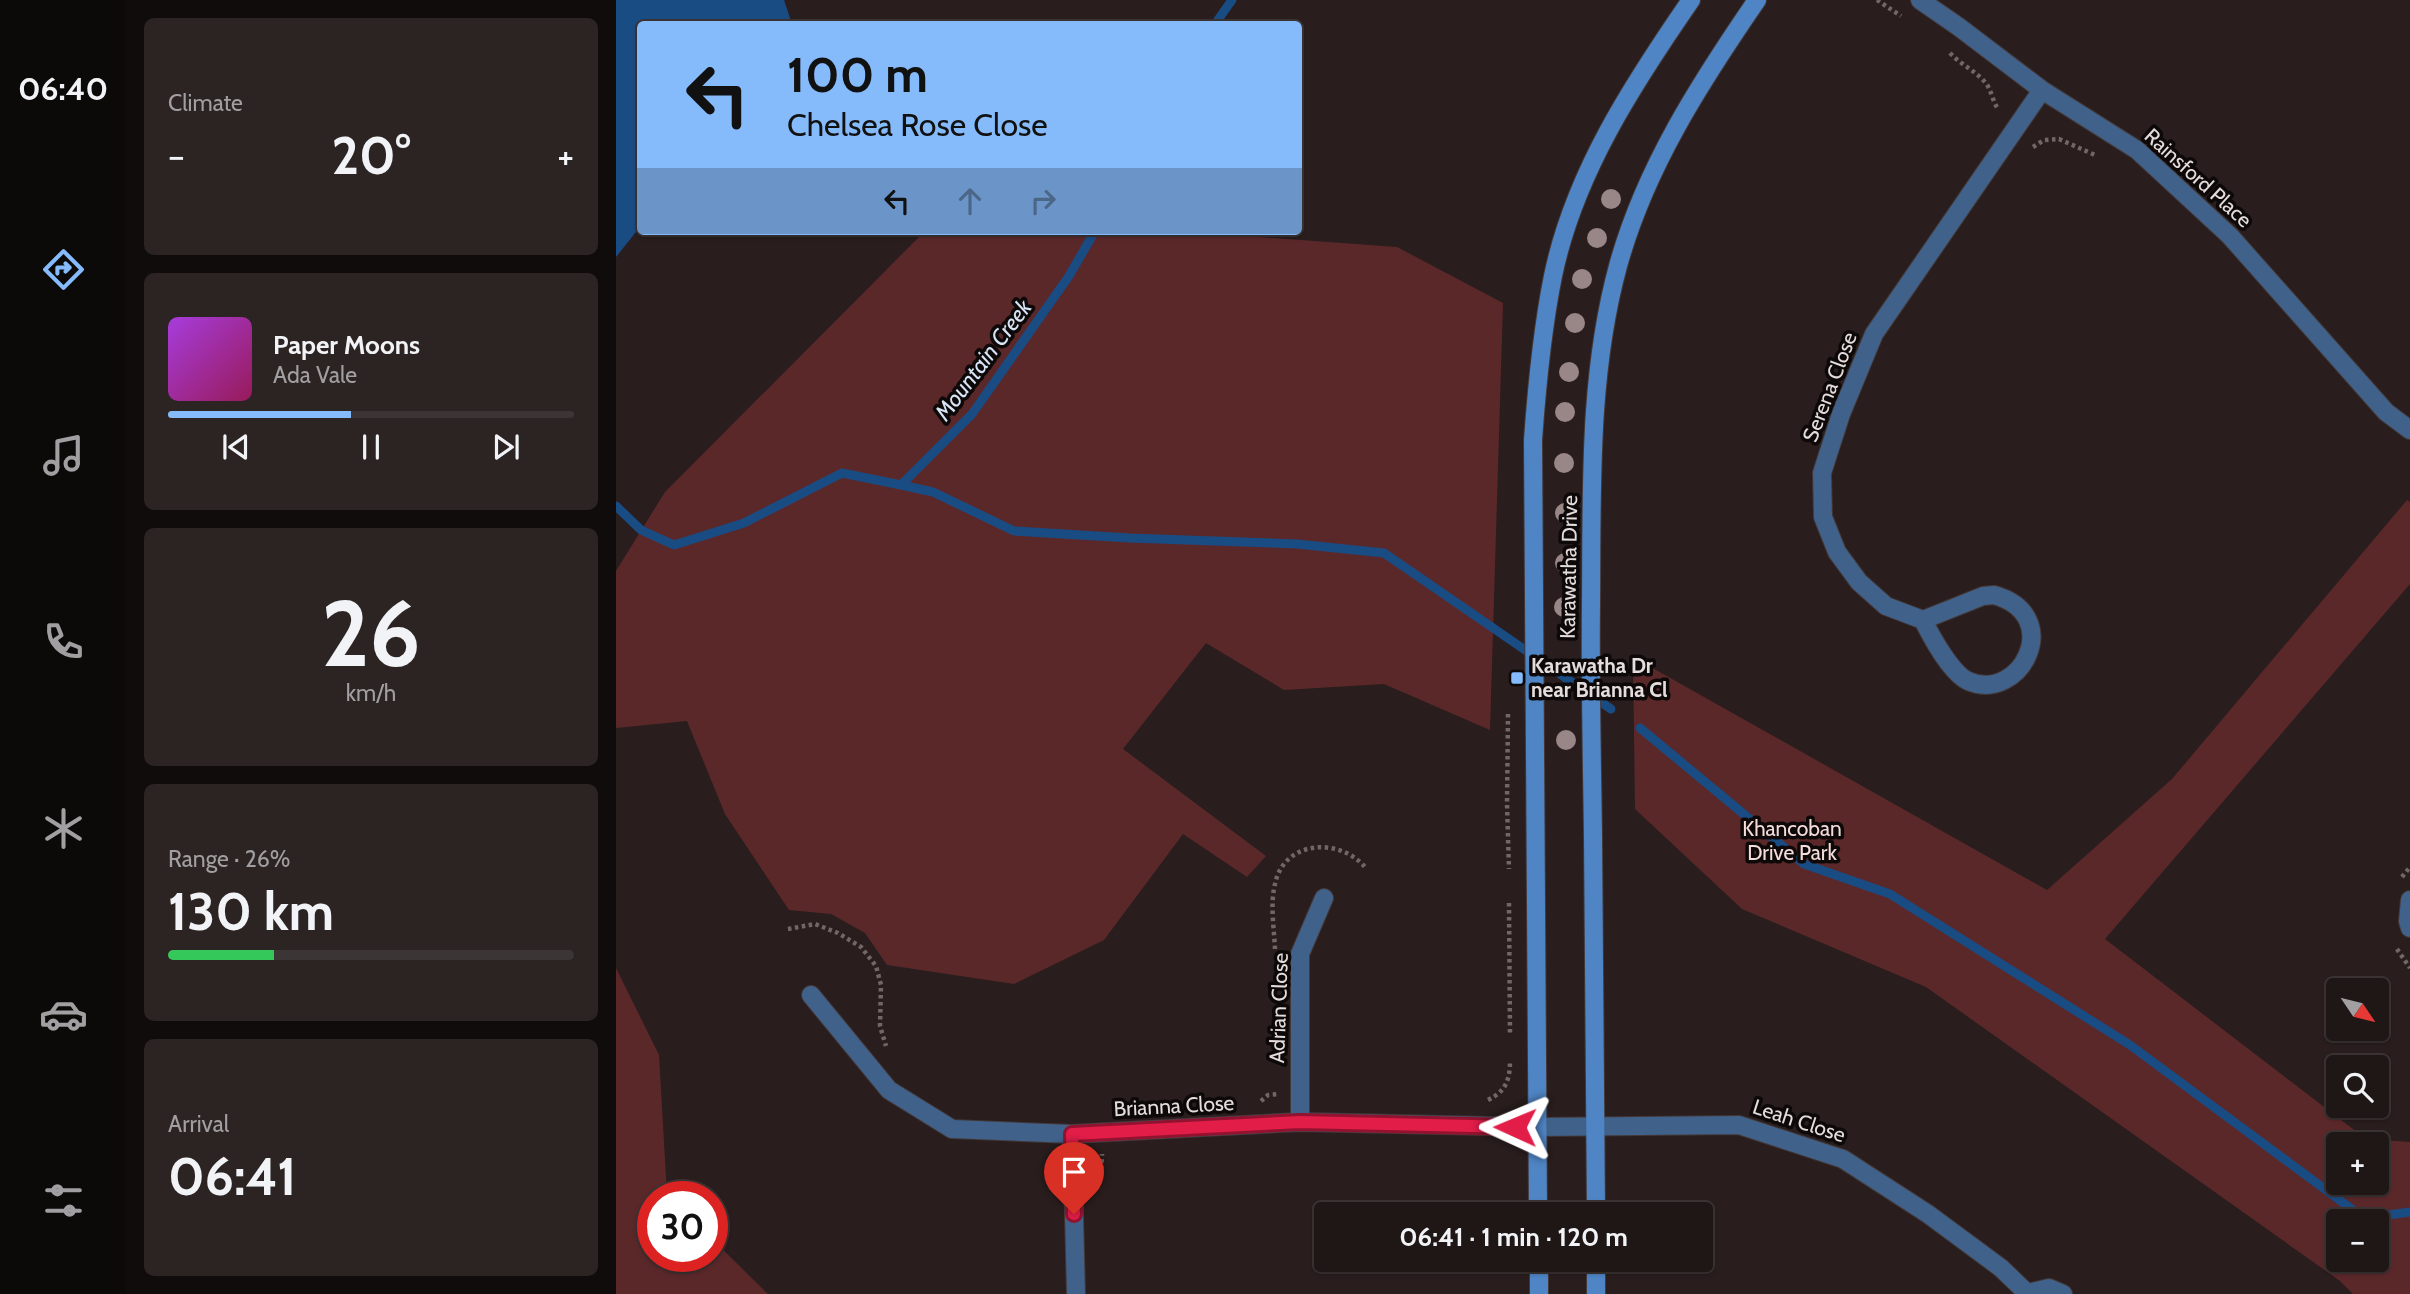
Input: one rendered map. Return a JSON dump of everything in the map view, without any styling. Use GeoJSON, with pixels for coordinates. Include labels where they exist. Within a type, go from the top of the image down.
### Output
{"type":"FeatureCollection","features":[{"type":"Feature","properties":{"kind":"main road","name":"Karawatha Drive"},"geometry":{"type":"LineString","coordinates":[[1538,1202],[1533,440],[1540,352],[1553,273],[1567,227],[1607,133],[1651,58],[1690,0]]}},
{"type":"Feature","properties":{"kind":"main road","name":"Karawatha Drive"},"geometry":{"type":"LineString","coordinates":[[1596,1202],[1590,644],[1593,424],[1603,339],[1618,265],[1635,214],[1662,151],[1707,72],[1758,0]]}},
{"type":"Feature","properties":{"kind":"main road"},"geometry":{"type":"LineString","coordinates":[[1539,1272],[1539,1294]]}},
{"type":"Feature","properties":{"kind":"main road"},"geometry":{"type":"LineString","coordinates":[[1596,1272],[1596,1294]]}},
{"type":"Feature","properties":{"kind":"street","name":"Rainsford Place"},"geometry":{"type":"LineString","coordinates":[[1920,0],[2042,89],[2137,150],[2221,227],[2386,412],[2410,430]]}},
{"type":"Feature","properties":{"kind":"street","name":"Serena Close"},"geometry":{"type":"LineString","coordinates":[[1923,620],[1886,606],[1859,582],[1837,552],[1823,517],[1822,473],[1841,414],[1874,334],[2042,89]]}},
{"type":"Feature","properties":{"kind":"street"},"geometry":{"type":"LineString","coordinates":[[1994,595],[2009,600],[2028,621],[2032,635],[2030,650],[2023,664],[2012,676],[1982,684],[1966,680],[1955,670],[1934,641],[1923,620],[1983,596],[1994,595]]}},
{"type":"Feature","properties":{"kind":"street","name":"Adrian Close"},"geometry":{"type":"LineString","coordinates":[[1300,1122],[1300,954],[1324,898]]}},
{"type":"Feature","properties":{"kind":"street"},"geometry":{"type":"LineString","coordinates":[[2410,900],[2410,928]]}},
{"type":"Feature","properties":{"kind":"street","name":"Brianna Close"},"geometry":{"type":"LineString","coordinates":[[811,995],[889,1090],[952,1129],[1072,1134],[1300,1122],[1595,1126]]}},
{"type":"Feature","properties":{"kind":"street","name":"Leah Close"},"geometry":{"type":"LineString","coordinates":[[1595,1126],[1739,1125],[1843,1159],[1928,1214],[2001,1268],[2028,1294],[2049,1288],[2063,1294]]}},
{"type":"Feature","properties":{"kind":"street"},"geometry":{"type":"LineString","coordinates":[[1072,1134],[1076,1294]]}},
{"type":"Feature","properties":{"kind":"path"},"geometry":{"type":"LineString","coordinates":[[1877,0],[1910,23]]}},
{"type":"Feature","properties":{"kind":"path"},"geometry":{"type":"LineString","coordinates":[[1947,50],[1960,64],[1986,83],[1994,105],[2044,140]]}},
{"type":"Feature","properties":{"kind":"path"},"geometry":{"type":"LineString","coordinates":[[2024,155],[2044,140],[2059,139],[2101,158]]}},
{"type":"Feature","properties":{"kind":"path"},"geometry":{"type":"LineString","coordinates":[[1508,710],[1509,872]]}},
{"type":"Feature","properties":{"kind":"path"},"geometry":{"type":"LineString","coordinates":[[1509,898],[1510,1035]]}},
{"type":"Feature","properties":{"kind":"path"},"geometry":{"type":"LineString","coordinates":[[788,929],[814,924],[838,933],[861,947],[876,965],[881,985],[880,1026],[886,1048]]}},
{"type":"Feature","properties":{"kind":"path"},"geometry":{"type":"LineString","coordinates":[[1482,1102],[1502,1093],[1509,1080],[1510,1057]]}},
{"type":"Feature","properties":{"kind":"path"},"geometry":{"type":"LineString","coordinates":[[1254,1104],[1268,1095],[1299,1093]]}},
{"type":"Feature","properties":{"kind":"green space"},"geometry":{"type":"Polygon","coordinates":[[[921,235],[1254,235],[1397,247],[1503,303],[1490,730],[1384,684],[1284,690],[1206,643],[1123,749],[1266,856],[1247,877],[1183,834],[1104,940],[1014,984],[887,965],[865,933],[831,914],[789,910],[725,814],[687,721],[616,728],[616,571],[665,492],[921,235]]]}},
{"type":"Feature","properties":{"kind":"green space","name":"Khancoban Drive Park"},"geometry":{"type":"Polygon","coordinates":[[[2407,500],[2410,502],[2410,584],[2105,939],[2326,1108],[2326,1118],[2339,1118],[2357,1132],[2326,1132],[2326,1195],[2389,1195],[2389,1141],[2410,1142],[2410,1294],[2353,1294],[2327,1272],[2389,1272],[2389,1209],[2326,1209],[2326,1271],[1926,987],[1742,909],[1635,809],[1633,657],[2047,890],[2172,779],[2407,500]]]}},
{"type":"Feature","properties":{"kind":"green space"},"geometry":{"type":"Polygon","coordinates":[[[616,968],[659,1055],[666,1181],[637,1181],[637,1272],[728,1272],[728,1255],[768,1294],[616,1294],[616,968]]]}},
{"type":"Feature","properties":{"kind":"water"},"geometry":{"type":"Polygon","coordinates":[[[616,0],[784,0],[791,21],[637,21],[637,231],[616,257],[616,0]]]}},
{"type":"Feature","properties":{"kind":"waterway","name":"Mountain Creek"},"geometry":{"type":"LineString","coordinates":[[1217,21],[1232,0]]}},
{"type":"Feature","properties":{"kind":"waterway","name":"Mountain Creek"},"geometry":{"type":"LineString","coordinates":[[616,506],[641,530],[674,545],[744,523],[842,473],[901,485],[972,414],[1069,276],[1093,235]]}},
{"type":"Feature","properties":{"kind":"waterway"},"geometry":{"type":"LineString","coordinates":[[901,485],[933,492],[1014,531],[1297,544],[1384,553],[1611,709]]}},
{"type":"Feature","properties":{"kind":"waterway"},"geometry":{"type":"LineString","coordinates":[[1640,728],[1804,864],[1890,894],[2130,1045],[2357,1213],[2374,1217],[2410,1212]]}},
{"type":"Feature","properties":{"kind":"place","name":"Karawatha Dr near Brianna Cl"},"geometry":{"type":"Point","coordinates":[1517,678]}},
{"type":"Feature","properties":{"kind":"route"},"geometry":{"type":"LineString","coordinates":[[1074,1214],[1072,1134],[1300,1122],[1515,1127]]}}]}
